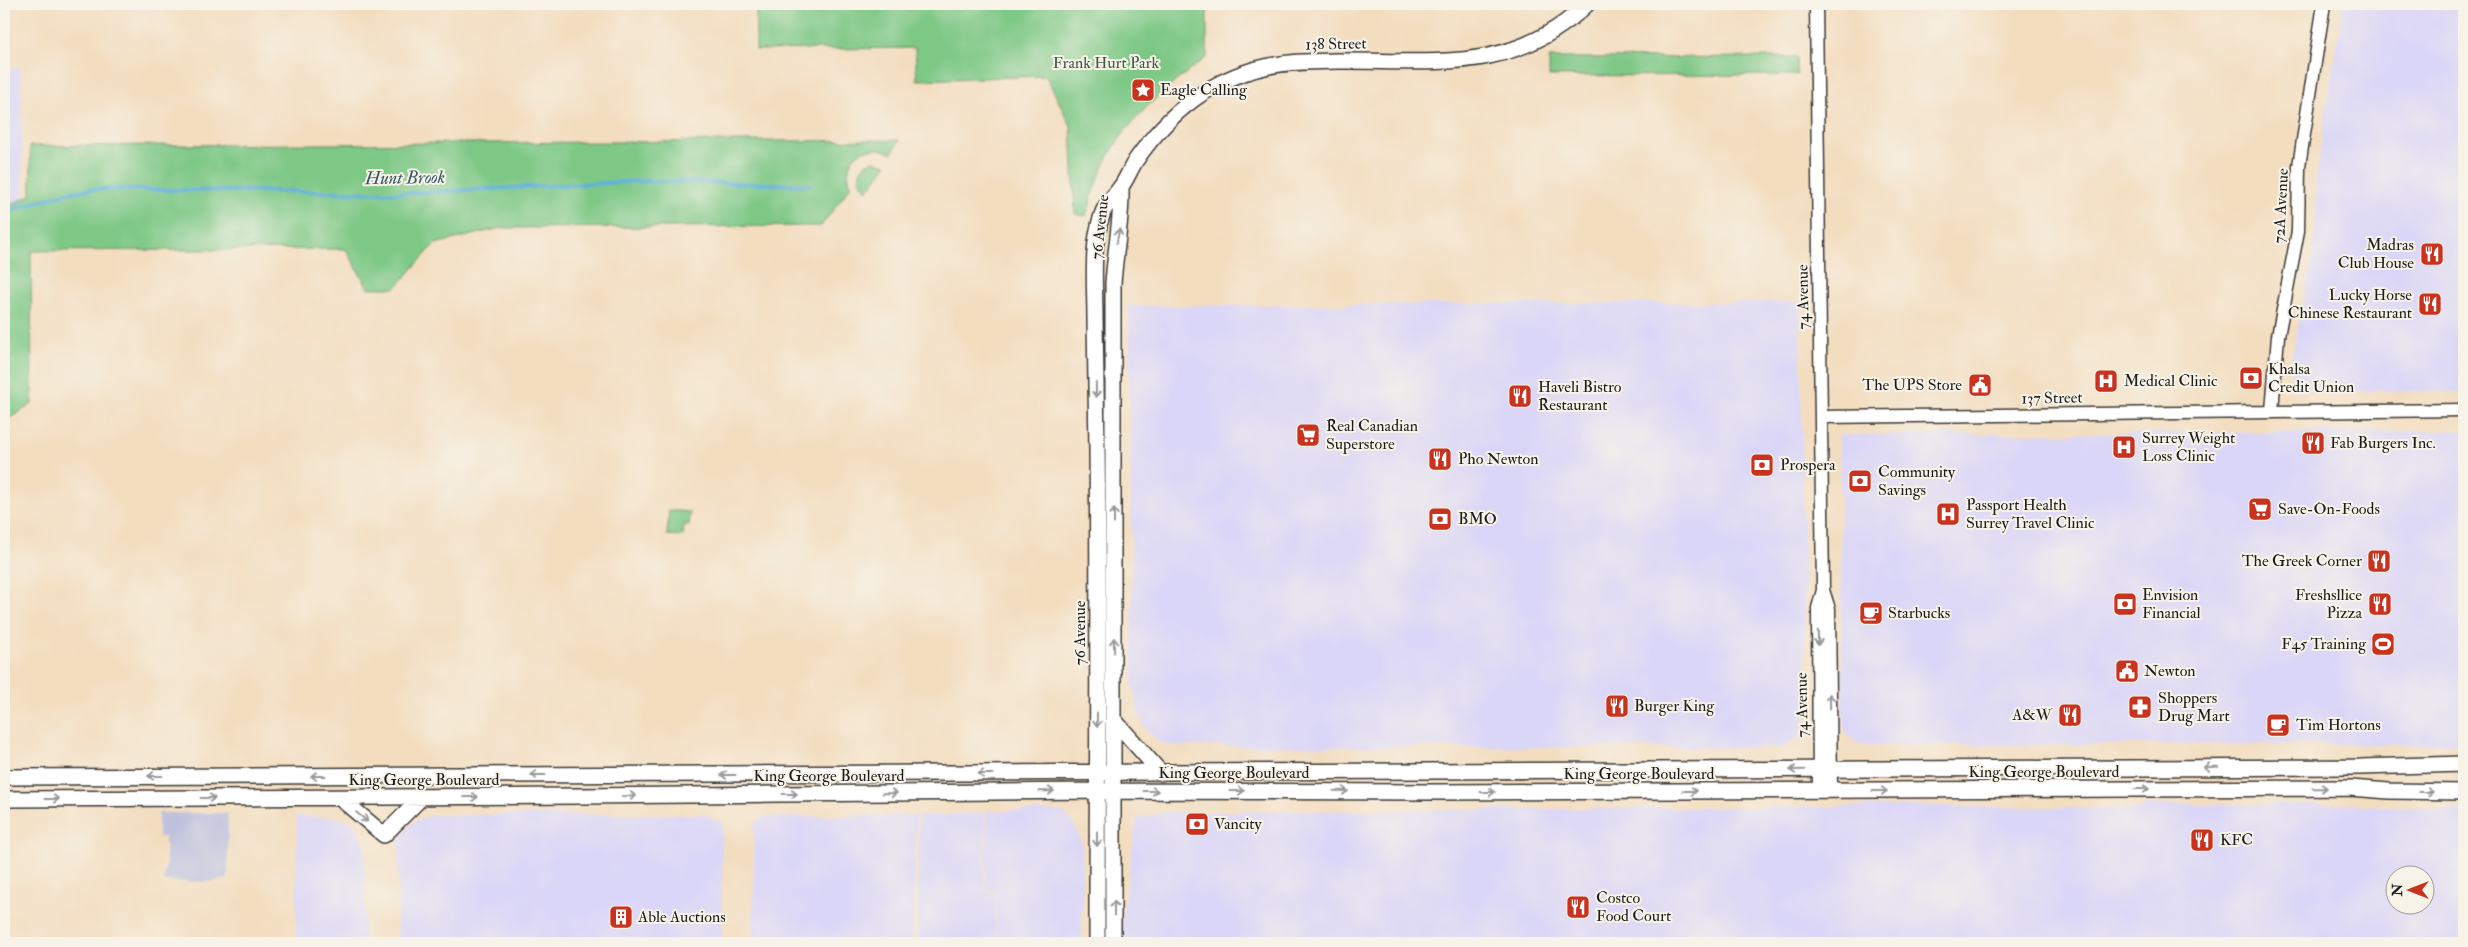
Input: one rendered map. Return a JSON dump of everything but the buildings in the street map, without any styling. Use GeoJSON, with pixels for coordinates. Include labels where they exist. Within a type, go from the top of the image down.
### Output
{"type":"FeatureCollection","features":[{"type":"Feature","properties":{"kind":"main road","name":"138 Street"},"geometry":{"type":"LineString","coordinates":[[1121,187],[1133,164],[1167,122],[1206,90],[1237,76],[1262,67],[1303,62],[1453,61],[1486,58],[1520,49],[1545,37],[1570,20],[1587,4]]}},
{"type":"Feature","properties":{"kind":"main road","name":"76 Avenue"},"geometry":{"type":"LineString","coordinates":[[1097,943],[1095,254],[1098,229],[1104,208],[1121,187]]}},
{"type":"Feature","properties":{"kind":"main road","name":"76 Avenue"},"geometry":{"type":"LineString","coordinates":[[1113,943],[1113,284],[1114,256],[1122,216],[1121,187]]}},
{"type":"Feature","properties":{"kind":"main road"},"geometry":{"type":"LineString","coordinates":[[1095,254],[1104,270],[1105,366],[1114,390]]}},
{"type":"Feature","properties":{"kind":"main road"},"geometry":{"type":"LineString","coordinates":[[1114,720],[1161,773]]}},
{"type":"Feature","properties":{"kind":"main road","name":"King George Boulevard"},"geometry":{"type":"LineString","coordinates":[[4,777],[1097,774],[2360,767],[2464,764]]}},
{"type":"Feature","properties":{"kind":"main road"},"geometry":{"type":"LineString","coordinates":[[1955,790],[1956,785],[1964,781],[2062,780],[2095,768]]}},
{"type":"Feature","properties":{"kind":"main road","name":"King George Boulevard"},"geometry":{"type":"LineString","coordinates":[[4,799],[1097,791],[1825,791],[2350,788],[2388,791],[2464,792]]}},
{"type":"Feature","properties":{"kind":"main road"},"geometry":{"type":"LineString","coordinates":[[340,798],[384,835],[422,797]]}},
{"type":"Feature","properties":{"kind":"street","name":"74 Avenue"},"geometry":{"type":"LineString","coordinates":[[1816,4],[1823,590],[1818,608],[1825,791]]}},
{"type":"Feature","properties":{"kind":"street","name":"72A Avenue"},"geometry":{"type":"LineString","coordinates":[[2272,411],[2278,336],[2298,231],[2299,166],[2324,4]]}},
{"type":"Feature","properties":{"kind":"street","name":"137 Street"},"geometry":{"type":"LineString","coordinates":[[1821,417],[2464,410]]}},
{"type":"Feature","properties":{"kind":"shaded area"},"geometry":{"type":"Polygon","coordinates":[[[2343,4],[2464,4],[2464,392],[2292,390],[2291,363],[2316,235],[2316,179],[2343,4]]]}},
{"type":"Feature","properties":{"kind":"shaded area"},"geometry":{"type":"Polygon","coordinates":[[[21,68],[23,199],[4,208],[4,69],[21,68]]]}},
{"type":"Feature","properties":{"kind":"shaded area"},"geometry":{"type":"Polygon","coordinates":[[[1800,302],[1806,713],[1800,736],[1783,748],[1175,746],[1159,742],[1147,730],[1138,712],[1133,686],[1129,306],[1800,302]]]}},
{"type":"Feature","properties":{"kind":"shaded area"},"geometry":{"type":"Polygon","coordinates":[[[2464,431],[2464,744],[1864,745],[1856,743],[1845,732],[1843,723],[1839,435],[2464,431]]]}},
{"type":"Feature","properties":{"kind":"shaded area"},"geometry":{"type":"Polygon","coordinates":[[[2348,804],[2464,810],[2464,943],[1121,943],[1122,918],[1137,818],[1167,812],[1930,806],[2143,809],[2144,805],[2348,804]]]}},
{"type":"Feature","properties":{"kind":"shaded area"},"geometry":{"type":"Polygon","coordinates":[[[987,811],[1061,811],[1073,822],[1082,843],[1082,943],[996,943],[996,893],[985,888],[987,811]]]}},
{"type":"Feature","properties":{"kind":"shaded area"},"geometry":{"type":"Polygon","coordinates":[[[158,813],[228,813],[228,879],[206,882],[163,881],[166,864],[165,837],[158,837],[158,813]]]}},
{"type":"Feature","properties":{"kind":"shaded area"},"geometry":{"type":"Polygon","coordinates":[[[985,813],[984,890],[995,894],[995,943],[917,943],[919,816],[985,813]]]}},
{"type":"Feature","properties":{"kind":"shaded area"},"geometry":{"type":"Polygon","coordinates":[[[705,814],[722,823],[722,943],[397,943],[399,838],[412,823],[431,815],[705,814]]]}},
{"type":"Feature","properties":{"kind":"shaded area"},"geometry":{"type":"Polygon","coordinates":[[[917,815],[912,943],[753,943],[754,824],[763,817],[917,815]]]}},
{"type":"Feature","properties":{"kind":"shaded area"},"geometry":{"type":"Polygon","coordinates":[[[297,816],[336,818],[353,823],[365,844],[365,943],[296,943],[297,816]]]}},
{"type":"Feature","properties":{"kind":"green space","name":"Frank Hurt Park"},"geometry":{"type":"Polygon","coordinates":[[[756,4],[1207,4],[1207,57],[1158,97],[1125,131],[1106,161],[1086,216],[1075,214],[1071,126],[1046,76],[917,80],[915,48],[756,50],[756,4]]]}},
{"type":"Feature","properties":{"kind":"green space"},"geometry":{"type":"Polygon","coordinates":[[[1797,57],[1797,75],[1549,76],[1549,58],[1797,57]]]}},
{"type":"Feature","properties":{"kind":"green space"},"geometry":{"type":"Polygon","coordinates":[[[900,140],[892,153],[873,149],[858,154],[852,160],[849,167],[851,186],[821,226],[501,228],[435,244],[395,288],[368,288],[346,249],[31,251],[32,404],[4,422],[4,208],[31,195],[30,146],[900,140]]]}},
{"type":"Feature","properties":{"kind":"green space"},"geometry":{"type":"Polygon","coordinates":[[[873,161],[887,164],[867,191],[859,180],[860,173],[864,165],[873,161]]]}},
{"type":"Feature","properties":{"kind":"green space"},"geometry":{"type":"Polygon","coordinates":[[[669,510],[690,512],[689,525],[684,525],[683,536],[667,535],[669,510]]]}},
{"type":"Feature","properties":{"kind":"waterway","name":"Hunt Brook"},"geometry":{"type":"LineString","coordinates":[[4,212],[66,193],[92,189],[410,193],[643,181],[809,185]]}},
{"type":"Feature","properties":{"kind":"place","name":"Eagle Calling"},"geometry":{"type":"Point","coordinates":[1143,90]}},
{"type":"Feature","properties":{"kind":"place","name":"Madras Club House"},"geometry":{"type":"Point","coordinates":[2432,254]}},
{"type":"Feature","properties":{"kind":"place","name":"Lucky Horse Chinese Restaurant"},"geometry":{"type":"Point","coordinates":[2430,304]}},
{"type":"Feature","properties":{"kind":"place","name":"Khalsa Credit Union"},"geometry":{"type":"Point","coordinates":[2251,378]}},
{"type":"Feature","properties":{"kind":"place","name":"Medical Clinic"},"geometry":{"type":"Point","coordinates":[2106,381]}},
{"type":"Feature","properties":{"kind":"place","name":"The UPS Store"},"geometry":{"type":"Point","coordinates":[1980,385]}},
{"type":"Feature","properties":{"kind":"place","name":"Haveli Bistro Restaurant"},"geometry":{"type":"Point","coordinates":[1520,396]}},
{"type":"Feature","properties":{"kind":"place","name":"Real Canadian Superstore"},"geometry":{"type":"Point","coordinates":[1308,435]}},
{"type":"Feature","properties":{"kind":"place","name":"Fab Burgers Inc."},"geometry":{"type":"Point","coordinates":[2313,443]}},
{"type":"Feature","properties":{"kind":"place","name":"Surrey Weight Loss Clinic"},"geometry":{"type":"Point","coordinates":[2124,447]}},
{"type":"Feature","properties":{"kind":"place","name":"Pho Newton"},"geometry":{"type":"Point","coordinates":[1440,459]}},
{"type":"Feature","properties":{"kind":"place","name":"Prospera"},"geometry":{"type":"Point","coordinates":[1762,465]}},
{"type":"Feature","properties":{"kind":"place","name":"Community Savings"},"geometry":{"type":"Point","coordinates":[1860,481]}},
{"type":"Feature","properties":{"kind":"place","name":"Save-On-Foods"},"geometry":{"type":"Point","coordinates":[2260,509]}},
{"type":"Feature","properties":{"kind":"place","name":"Passport Health Surrey Travel Clinic"},"geometry":{"type":"Point","coordinates":[1948,514]}},
{"type":"Feature","properties":{"kind":"place","name":"BMO"},"geometry":{"type":"Point","coordinates":[1440,519]}},
{"type":"Feature","properties":{"kind":"place","name":"The Greek Corner"},"geometry":{"type":"Point","coordinates":[2379,561]}},
{"type":"Feature","properties":{"kind":"place","name":"Envision Financial"},"geometry":{"type":"Point","coordinates":[2125,604]}},
{"type":"Feature","properties":{"kind":"place","name":"Freshsllice Pizza"},"geometry":{"type":"Point","coordinates":[2380,604]}},
{"type":"Feature","properties":{"kind":"place","name":"Starbucks"},"geometry":{"type":"Point","coordinates":[1871,613]}},
{"type":"Feature","properties":{"kind":"place","name":"F45 Training"},"geometry":{"type":"Point","coordinates":[2383,644]}},
{"type":"Feature","properties":{"kind":"place","name":"Newton"},"geometry":{"type":"Point","coordinates":[2127,671]}},
{"type":"Feature","properties":{"kind":"place","name":"Burger King"},"geometry":{"type":"Point","coordinates":[1617,706]}},
{"type":"Feature","properties":{"kind":"place","name":"Shoppers Drug Mart"},"geometry":{"type":"Point","coordinates":[2140,707]}},
{"type":"Feature","properties":{"kind":"place","name":"A&W"},"geometry":{"type":"Point","coordinates":[2070,715]}},
{"type":"Feature","properties":{"kind":"place","name":"Tim Hortons"},"geometry":{"type":"Point","coordinates":[2278,725]}},
{"type":"Feature","properties":{"kind":"place","name":"Vancity"},"geometry":{"type":"Point","coordinates":[1197,824]}},
{"type":"Feature","properties":{"kind":"place","name":"KFC"},"geometry":{"type":"Point","coordinates":[2202,840]}},
{"type":"Feature","properties":{"kind":"place","name":"Costco Food Court"},"geometry":{"type":"Point","coordinates":[1578,907]}},
{"type":"Feature","properties":{"kind":"place","name":"Able Auctions"},"geometry":{"type":"Point","coordinates":[621,917]}}]}
